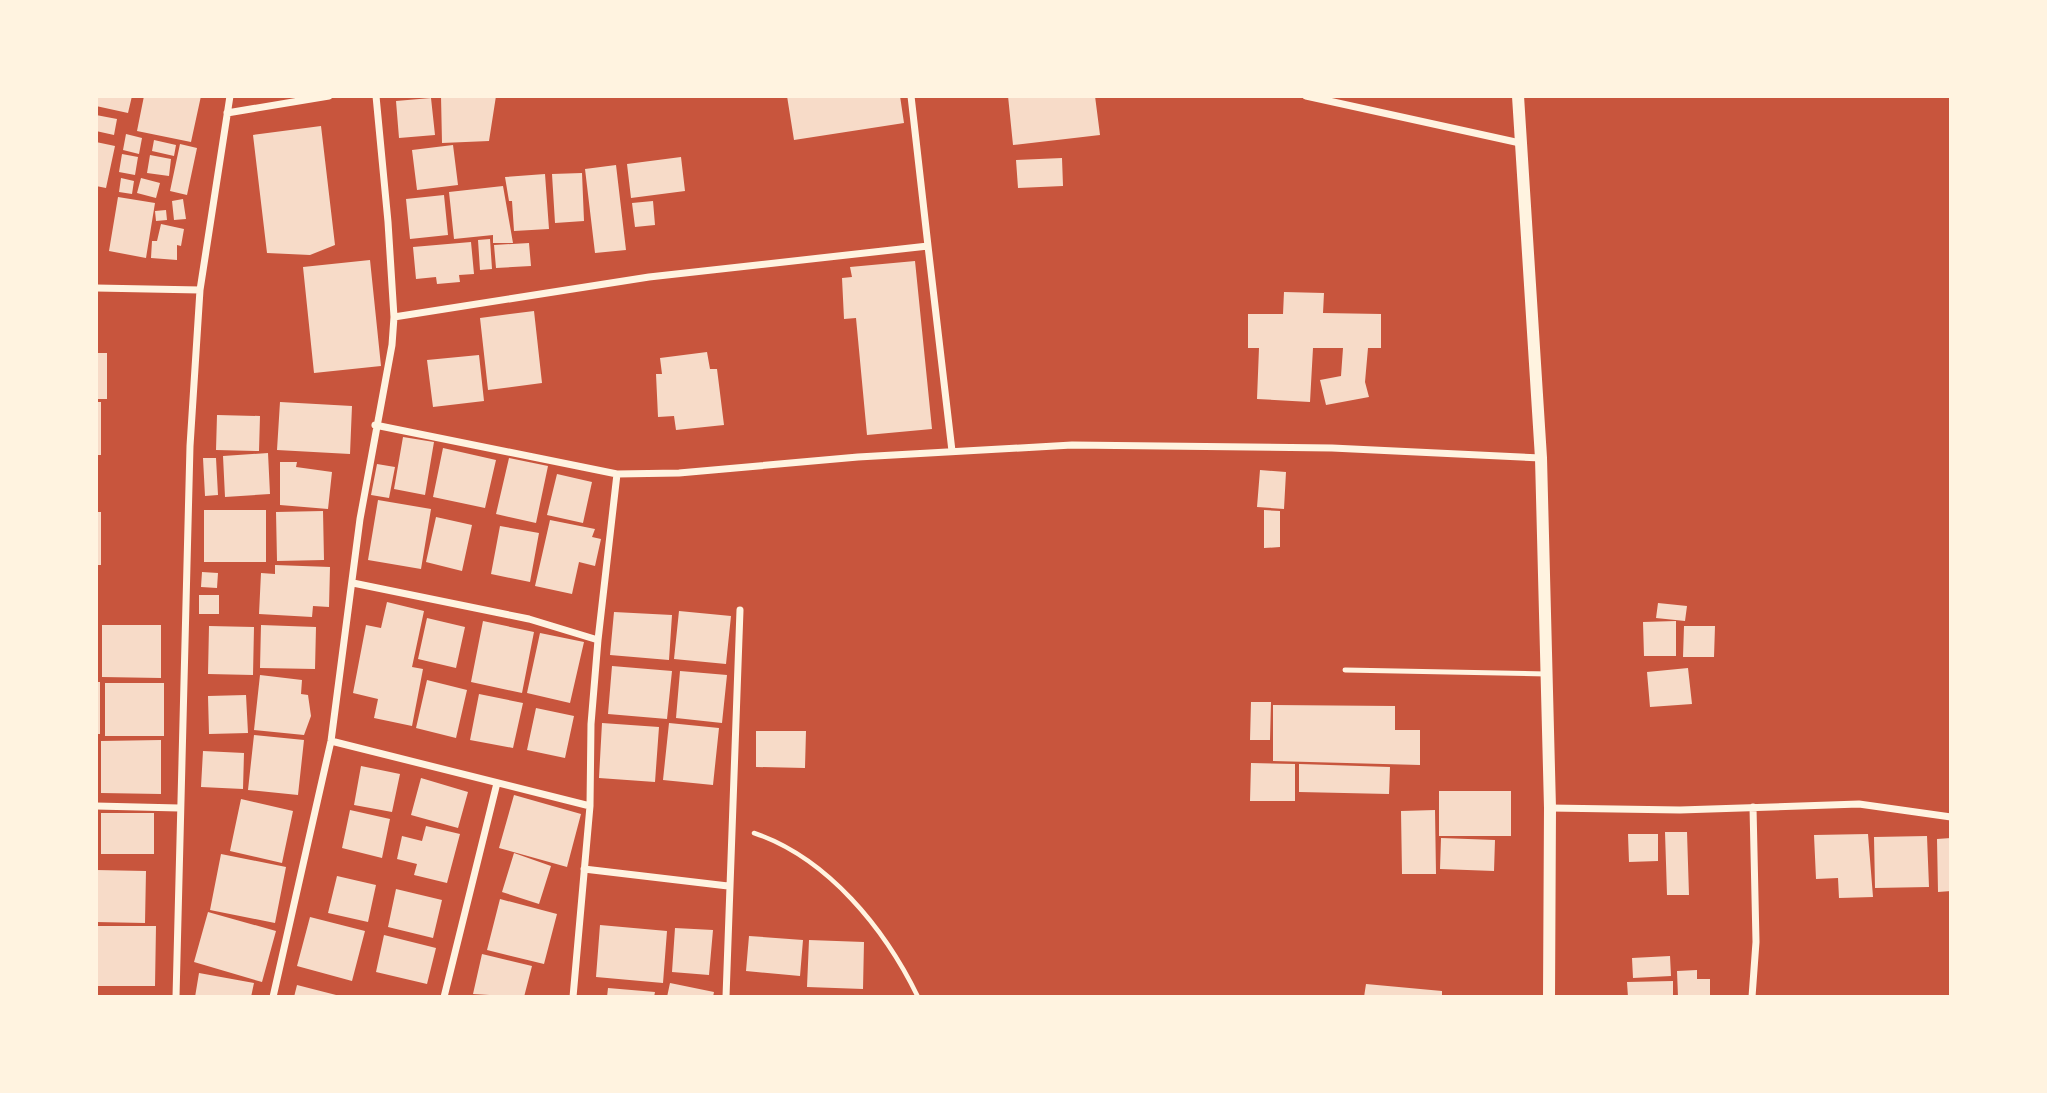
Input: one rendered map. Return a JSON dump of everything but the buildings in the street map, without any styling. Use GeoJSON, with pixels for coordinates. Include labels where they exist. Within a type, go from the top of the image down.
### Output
{"type":"FeatureCollection","features":[{"type":"Feature","properties":{"kind":"street"},"geometry":{"type":"LineString","coordinates":[[176,997],[190,446],[200,290],[230,96]]}},
{"type":"Feature","properties":{"kind":"street"},"geometry":{"type":"LineString","coordinates":[[227,113],[329,96]]}},
{"type":"Feature","properties":{"kind":"street"},"geometry":{"type":"LineString","coordinates":[[273,997],[331,741],[375,425],[387,377],[394,317],[376,96]]}},
{"type":"Feature","properties":{"kind":"street"},"geometry":{"type":"LineString","coordinates":[[911,96],[952,451]]}},
{"type":"Feature","properties":{"kind":"street"},"geometry":{"type":"LineString","coordinates":[[1306,96],[1520,143]]}},
{"type":"Feature","properties":{"kind":"street"},"geometry":{"type":"LineString","coordinates":[[1518,96],[1541,458],[1550,808],[1549,997]]}},
{"type":"Feature","properties":{"kind":"street"},"geometry":{"type":"LineString","coordinates":[[394,317],[649,277],[928,246]]}},
{"type":"Feature","properties":{"kind":"street"},"geometry":{"type":"LineString","coordinates":[[96,288],[200,290]]}},
{"type":"Feature","properties":{"kind":"street"},"geometry":{"type":"LineString","coordinates":[[375,425],[617,474],[679,473],[952,451],[1072,445],[1332,448],[1541,458]]}},
{"type":"Feature","properties":{"kind":"street"},"geometry":{"type":"LineString","coordinates":[[573,997],[590,806],[598,640],[617,474]]}},
{"type":"Feature","properties":{"kind":"street"},"geometry":{"type":"LineString","coordinates":[[353,583],[529,619],[598,640]]}},
{"type":"Feature","properties":{"kind":"street"},"geometry":{"type":"LineString","coordinates":[[726,997],[730,825],[740,610]]}},
{"type":"Feature","properties":{"kind":"street"},"geometry":{"type":"LineString","coordinates":[[331,741],[590,806]]}},
{"type":"Feature","properties":{"kind":"street"},"geometry":{"type":"LineString","coordinates":[[444,997],[497,783]]}},
{"type":"Feature","properties":{"kind":"street"},"geometry":{"type":"LineString","coordinates":[[1550,808],[1859,804],[1951,817]]}},
{"type":"Feature","properties":{"kind":"street"},"geometry":{"type":"LineString","coordinates":[[96,806],[179,808]]}},
{"type":"Feature","properties":{"kind":"street"},"geometry":{"type":"LineString","coordinates":[[1752,997],[1755,942],[1753,807]]}},
{"type":"Feature","properties":{"kind":"street"},"geometry":{"type":"LineString","coordinates":[[584,869],[728,886]]}},
{"type":"Feature","properties":{"kind":"lane"},"geometry":{"type":"LineString","coordinates":[[1345,670],[1547,674]]}},
{"type":"Feature","properties":{"kind":"path"},"geometry":{"type":"LineString","coordinates":[[730,825],[777,841],[812,863],[846,895],[899,958],[918,997]]}}]}
